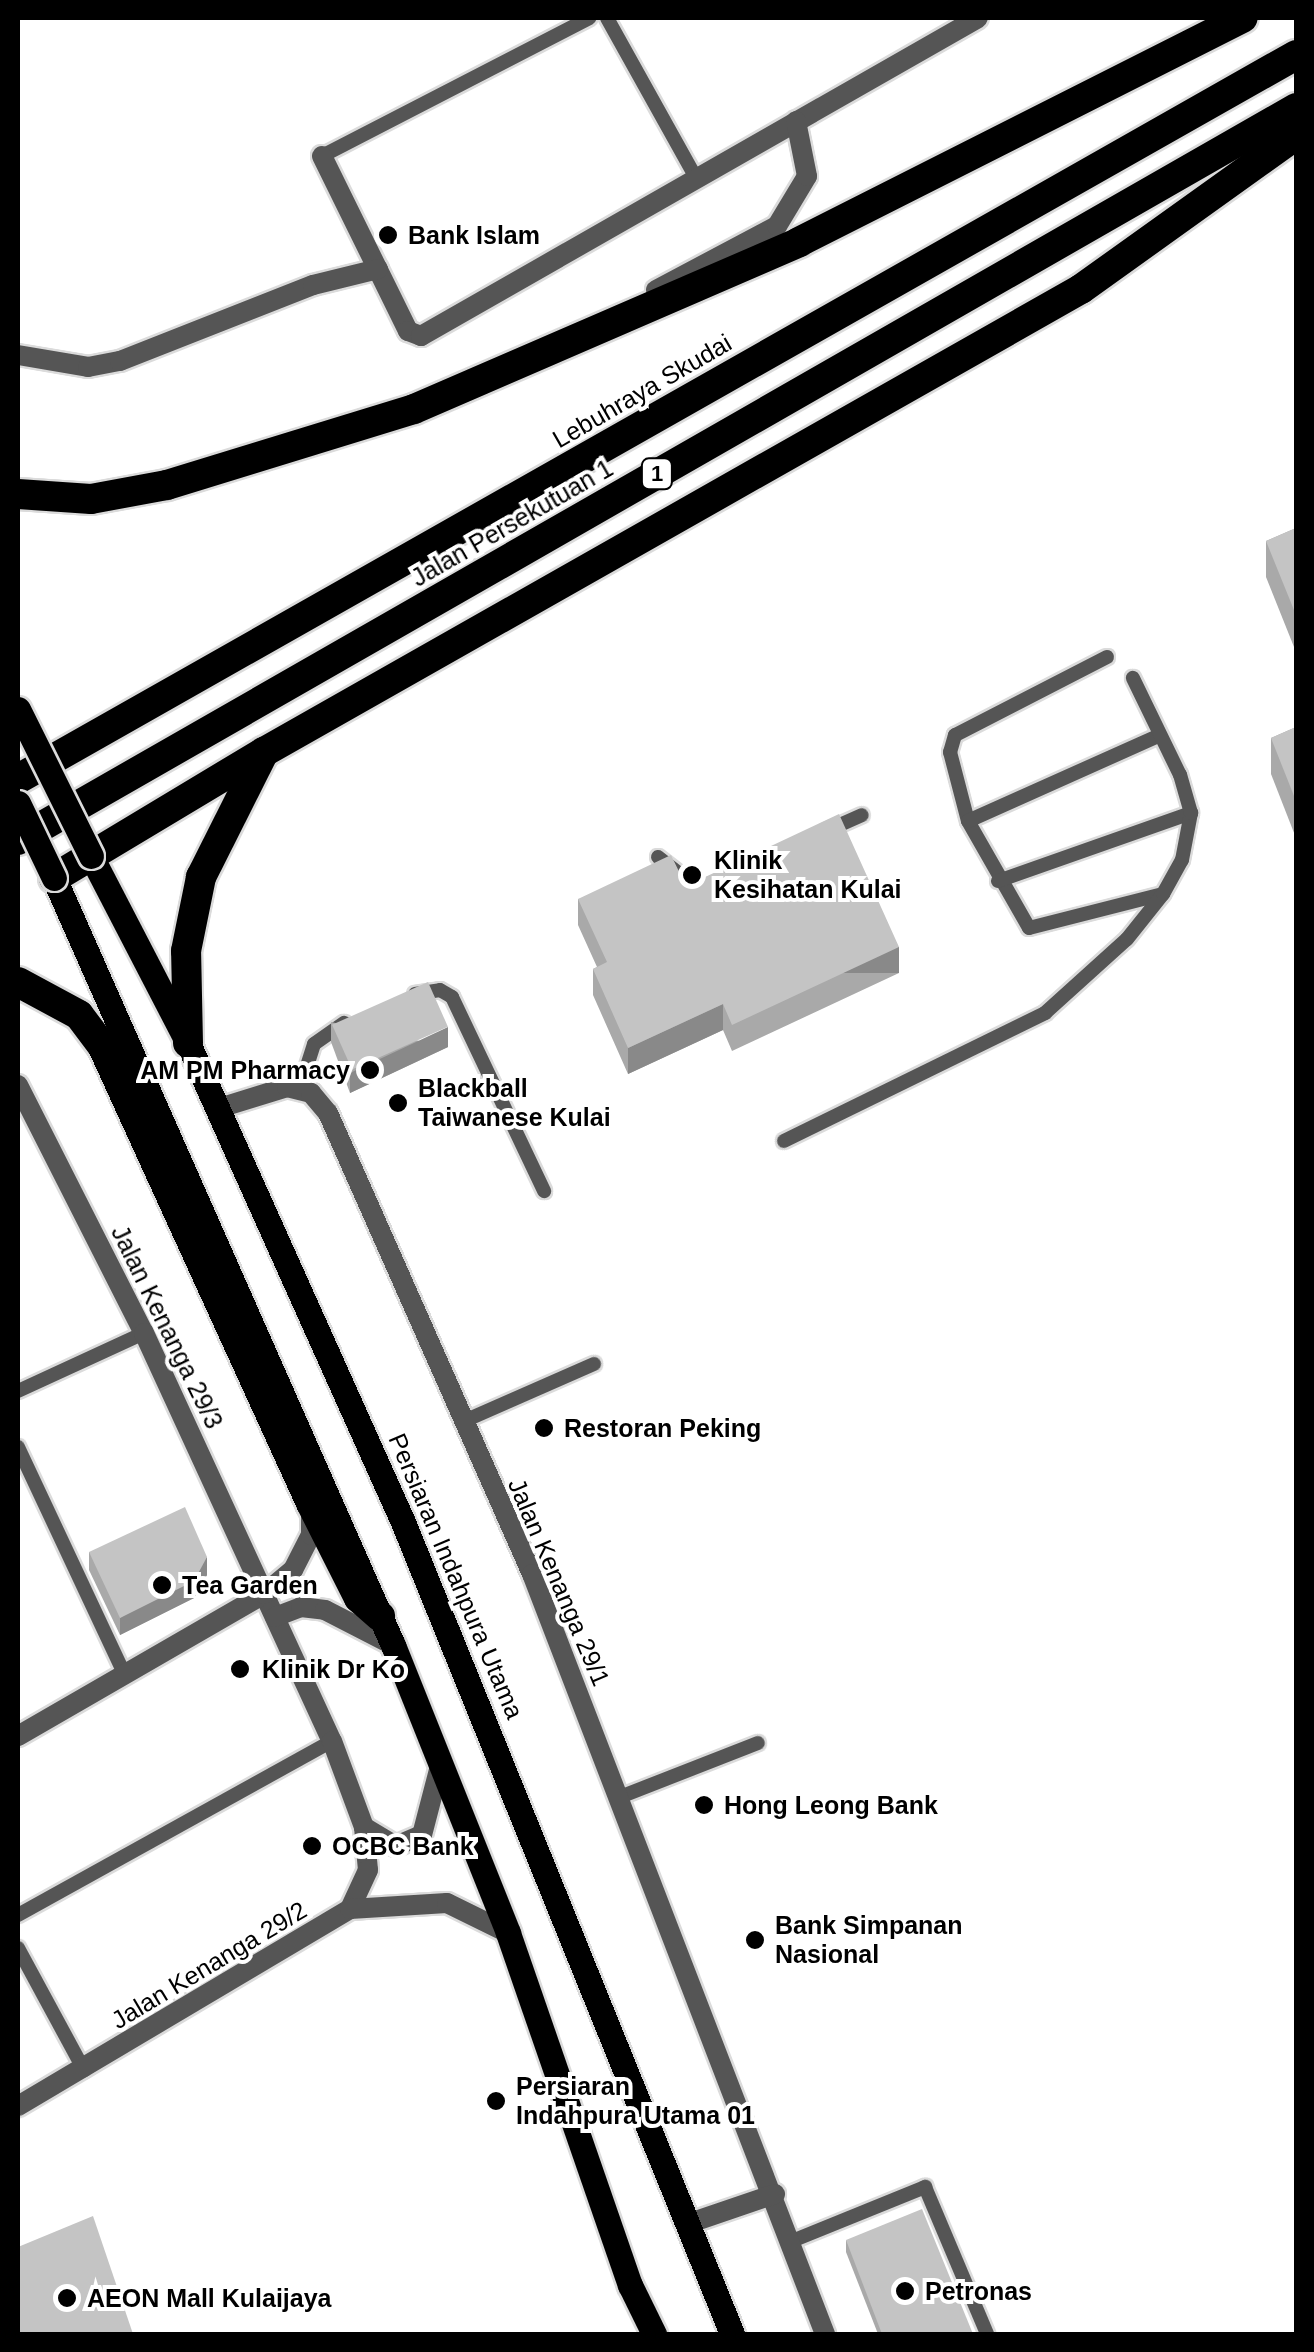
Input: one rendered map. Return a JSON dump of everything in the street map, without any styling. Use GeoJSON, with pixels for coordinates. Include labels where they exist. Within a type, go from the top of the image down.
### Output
{"type":"FeatureCollection","features":[{"type":"Feature","properties":{"kind":"highway"},"geometry":{"type":"LineString","coordinates":[[18,494],[91,499],[167,486],[414,408],[799,242],[1243,18]]}},
{"type":"Feature","properties":{"kind":"highway","name":"Lebuhraya Skudai"},"geometry":{"type":"LineString","coordinates":[[18,779],[1296,55]]}},
{"type":"Feature","properties":{"kind":"highway","name":"Jalan Persekutuan 1"},"geometry":{"type":"LineString","coordinates":[[18,840],[1296,108]]}},
{"type":"Feature","properties":{"kind":"highway"},"geometry":{"type":"LineString","coordinates":[[54,878],[264,752],[1081,289],[1296,135]]}},
{"type":"Feature","properties":{"kind":"highway"},"geometry":{"type":"LineString","coordinates":[[188,1042],[186,951],[201,877],[264,752]]}},
{"type":"Feature","properties":{"kind":"highway"},"geometry":{"type":"LineString","coordinates":[[18,982],[79,1015],[103,1047],[311,1503],[359,1598],[380,1616]]}},
{"type":"Feature","properties":{"kind":"main road","name":"Persiaran Indahpura Utama"},"geometry":{"type":"LineString","coordinates":[[18,708],[188,1042],[440,1611],[732,2334]]}},
{"type":"Feature","properties":{"kind":"main road"},"geometry":{"type":"LineString","coordinates":[[18,802],[393,1644],[508,1932],[630,2285],[654,2334]]}},
{"type":"Feature","properties":{"kind":"street"},"geometry":{"type":"LineString","coordinates":[[322,156],[408,330],[420,336],[978,18]]}},
{"type":"Feature","properties":{"kind":"street"},"geometry":{"type":"LineString","coordinates":[[530,356],[777,226],[807,176],[796,121]]}},
{"type":"Feature","properties":{"kind":"street"},"geometry":{"type":"LineString","coordinates":[[18,355],[88,367],[120,361],[313,286],[378,269]]}},
{"type":"Feature","properties":{"kind":"street","name":"Jalan Kenanga 29/3"},"geometry":{"type":"LineString","coordinates":[[18,1085],[144,1333],[332,1741],[364,1827]]}},
{"type":"Feature","properties":{"kind":"street"},"geometry":{"type":"LineString","coordinates":[[216,1110],[274,1089],[300,1088]]}},
{"type":"Feature","properties":{"kind":"street","name":"Jalan Kenanga 29/1"},"geometry":{"type":"LineString","coordinates":[[300,1088],[328,1112],[464,1421],[620,1797],[775,2194],[825,2334]]}},
{"type":"Feature","properties":{"kind":"street"},"geometry":{"type":"LineString","coordinates":[[18,1736],[264,1594],[293,1570],[311,1535],[311,1503]]}},
{"type":"Feature","properties":{"kind":"street"},"geometry":{"type":"LineString","coordinates":[[275,1617],[300,1607],[326,1610],[393,1644]]}},
{"type":"Feature","properties":{"kind":"street"},"geometry":{"type":"LineString","coordinates":[[364,1827],[396,1846],[422,1835],[441,1762]]}},
{"type":"Feature","properties":{"kind":"street"},"geometry":{"type":"LineString","coordinates":[[364,1827],[368,1870],[350,1909],[447,1903],[508,1932]]}},
{"type":"Feature","properties":{"kind":"street","name":"Jalan Kenanga 29/2"},"geometry":{"type":"LineString","coordinates":[[18,2106],[350,1909]]}},
{"type":"Feature","properties":{"kind":"street"},"geometry":{"type":"LineString","coordinates":[[687,2224],[775,2194]]}},
{"type":"Feature","properties":{"kind":"lane"},"geometry":{"type":"LineString","coordinates":[[322,156],[589,18]]}},
{"type":"Feature","properties":{"kind":"lane"},"geometry":{"type":"LineString","coordinates":[[607,18],[696,178]]}},
{"type":"Feature","properties":{"kind":"lane"},"geometry":{"type":"LineString","coordinates":[[1107,657],[954,735],[950,752],[968,821],[1019,921],[1041,930],[1163,894]]}},
{"type":"Feature","properties":{"kind":"lane"},"geometry":{"type":"LineString","coordinates":[[784,1141],[1044,1013],[1127,939],[1163,894],[1182,860],[1191,812],[1133,678]]}},
{"type":"Feature","properties":{"kind":"lane"},"geometry":{"type":"LineString","coordinates":[[968,821],[1160,734]]}},
{"type":"Feature","properties":{"kind":"lane"},"geometry":{"type":"LineString","coordinates":[[998,881],[1191,812]]}},
{"type":"Feature","properties":{"kind":"lane"},"geometry":{"type":"LineString","coordinates":[[808,839],[862,814]]}},
{"type":"Feature","properties":{"kind":"lane"},"geometry":{"type":"LineString","coordinates":[[658,857],[699,889],[717,881]]}},
{"type":"Feature","properties":{"kind":"lane"},"geometry":{"type":"LineString","coordinates":[[392,1003],[424,990],[452,998],[544,1191]]}},
{"type":"Feature","properties":{"kind":"lane"},"geometry":{"type":"LineString","coordinates":[[300,1088],[314,1044],[328,1030],[360,1017]]}},
{"type":"Feature","properties":{"kind":"lane"},"geometry":{"type":"LineString","coordinates":[[18,1391],[144,1333]]}},
{"type":"Feature","properties":{"kind":"lane"},"geometry":{"type":"LineString","coordinates":[[464,1421],[594,1364]]}},
{"type":"Feature","properties":{"kind":"lane"},"geometry":{"type":"LineString","coordinates":[[18,1446],[125,1675]]}},
{"type":"Feature","properties":{"kind":"lane"},"geometry":{"type":"LineString","coordinates":[[18,1915],[332,1741]]}},
{"type":"Feature","properties":{"kind":"lane"},"geometry":{"type":"LineString","coordinates":[[620,1797],[758,1742]]}},
{"type":"Feature","properties":{"kind":"lane"},"geometry":{"type":"LineString","coordinates":[[18,1948],[84,2070]]}},
{"type":"Feature","properties":{"kind":"lane"},"geometry":{"type":"LineString","coordinates":[[792,2241],[925,2187],[986,2334]]}},
{"type":"Feature","properties":{"kind":"building"},"geometry":{"type":"Polygon","coordinates":[[[1296,528],[1296,615],[1266,541],[1296,528]]]}},
{"type":"Feature","properties":{"kind":"building"},"geometry":{"type":"Polygon","coordinates":[[[1296,727],[1296,801],[1271,738],[1296,727]]]}},
{"type":"Feature","properties":{"kind":"building"},"geometry":{"type":"Polygon","coordinates":[[[839,814],[899,947],[732,1025],[723,1004],[628,1048],[593,969],[607,962],[578,899],[671,855],[686,886],[839,814]]]}},
{"type":"Feature","properties":{"kind":"building"},"geometry":{"type":"Polygon","coordinates":[[[428,982],[448,1027],[352,1069],[332,1025],[428,982]]]}},
{"type":"Feature","properties":{"kind":"building"},"geometry":{"type":"Polygon","coordinates":[[[185,1507],[207,1557],[194,1581],[120,1618],[89,1552],[185,1507]]]}},
{"type":"Feature","properties":{"kind":"building","name":"Petronas"},"geometry":{"type":"Polygon","coordinates":[[[922,2209],[973,2334],[882,2334],[846,2240],[922,2209]]]}},
{"type":"Feature","properties":{"kind":"building","name":"AEON Mall Kulaijaya"},"geometry":{"type":"Polygon","coordinates":[[[93,2216],[133,2334],[18,2334],[18,2247],[93,2216]]]}},
{"type":"Feature","properties":{"kind":"place","name":"Bank Islam"},"geometry":{"type":"Point","coordinates":[388,235]}},
{"type":"Feature","properties":{"kind":"place","name":"Klinik Kesihatan Kulai"},"geometry":{"type":"Point","coordinates":[692,875]}},
{"type":"Feature","properties":{"kind":"place","name":"AM PM Pharmacy"},"geometry":{"type":"Point","coordinates":[370,1070]}},
{"type":"Feature","properties":{"kind":"place","name":"Blackball Taiwanese Kulai"},"geometry":{"type":"Point","coordinates":[398,1103]}},
{"type":"Feature","properties":{"kind":"place","name":"Restoran Peking"},"geometry":{"type":"Point","coordinates":[544,1428]}},
{"type":"Feature","properties":{"kind":"place","name":"Tea Garden"},"geometry":{"type":"Point","coordinates":[162,1585]}},
{"type":"Feature","properties":{"kind":"place","name":"Klinik Dr Ko"},"geometry":{"type":"Point","coordinates":[240,1669]}},
{"type":"Feature","properties":{"kind":"place","name":"Hong Leong Bank"},"geometry":{"type":"Point","coordinates":[704,1805]}},
{"type":"Feature","properties":{"kind":"place","name":"OCBC Bank"},"geometry":{"type":"Point","coordinates":[312,1846]}},
{"type":"Feature","properties":{"kind":"place","name":"Bank Simpanan Nasional"},"geometry":{"type":"Point","coordinates":[755,1940]}},
{"type":"Feature","properties":{"kind":"place","name":"Persiaran Indahpura Utama 01"},"geometry":{"type":"Point","coordinates":[496,2101]}},
{"type":"Feature","properties":{"kind":"place","name":"Petronas"},"geometry":{"type":"Point","coordinates":[905,2291]}},
{"type":"Feature","properties":{"kind":"place","name":"AEON Mall Kulaijaya"},"geometry":{"type":"Point","coordinates":[67,2298]}}]}
